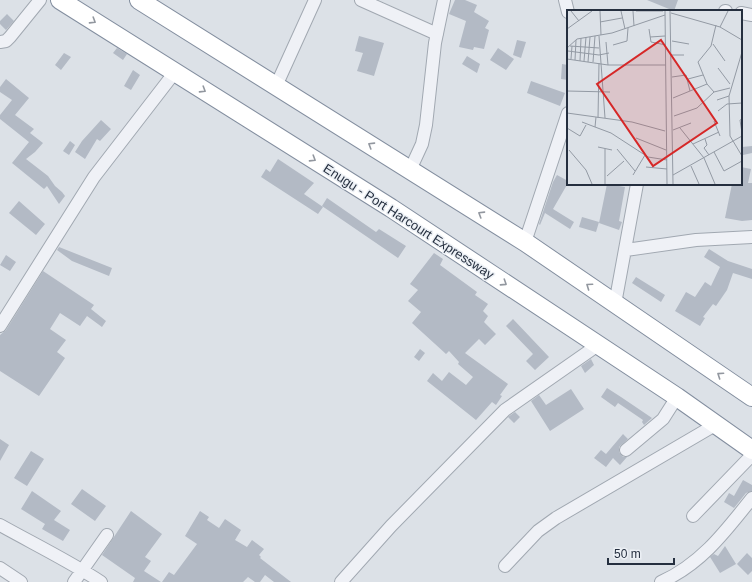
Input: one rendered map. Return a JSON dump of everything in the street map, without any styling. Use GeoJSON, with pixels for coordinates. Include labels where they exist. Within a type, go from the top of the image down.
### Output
{"type":"FeatureCollection","features":[{"type":"Feature","properties":{"kind":"highway","name":"Enugu - Port Harcourt Expressway"},"geometry":{"type":"LineString","coordinates":[[60,0],[391,208],[677,397],[752,450]]}},
{"type":"Feature","properties":{"kind":"highway"},"geometry":{"type":"LineString","coordinates":[[139,0],[525,242],[752,397]]}},
{"type":"Feature","properties":{"kind":"street"},"geometry":{"type":"LineString","coordinates":[[0,42],[6,41],[10,37],[40,0]]}},
{"type":"Feature","properties":{"kind":"street"},"geometry":{"type":"LineString","coordinates":[[276,86],[315,0]]}},
{"type":"Feature","properties":{"kind":"street"},"geometry":{"type":"LineString","coordinates":[[361,0],[437,34]]}},
{"type":"Feature","properties":{"kind":"street"},"geometry":{"type":"LineString","coordinates":[[410,170],[422,144],[426,125],[437,34],[444,0]]}},
{"type":"Feature","properties":{"kind":"street"},"geometry":{"type":"LineString","coordinates":[[565,0],[568,10]]}},
{"type":"Feature","properties":{"kind":"street"},"geometry":{"type":"LineString","coordinates":[[742,13],[752,15]]}},
{"type":"Feature","properties":{"kind":"street"},"geometry":{"type":"LineString","coordinates":[[0,326],[94,177],[175,72]]}},
{"type":"Feature","properties":{"kind":"street"},"geometry":{"type":"LineString","coordinates":[[525,242],[567,116]]}},
{"type":"Feature","properties":{"kind":"street"},"geometry":{"type":"LineString","coordinates":[[614,304],[626,250],[637,185]]}},
{"type":"Feature","properties":{"kind":"street"},"geometry":{"type":"LineString","coordinates":[[626,250],[696,240],[752,237]]}},
{"type":"Feature","properties":{"kind":"street"},"geometry":{"type":"LineString","coordinates":[[341,582],[391,526],[505,410],[598,345]]}},
{"type":"Feature","properties":{"kind":"street"},"geometry":{"type":"LineString","coordinates":[[626,450],[663,419],[677,397]]}},
{"type":"Feature","properties":{"kind":"street"},"geometry":{"type":"LineString","coordinates":[[506,566],[538,531],[556,518],[716,425]]}},
{"type":"Feature","properties":{"kind":"street"},"geometry":{"type":"LineString","coordinates":[[693,516],[752,455]]}},
{"type":"Feature","properties":{"kind":"street"},"geometry":{"type":"LineString","coordinates":[[661,582],[676,575],[696,562],[716,543],[752,498]]}},
{"type":"Feature","properties":{"kind":"street"},"geometry":{"type":"LineString","coordinates":[[0,525],[82,569],[102,582]]}},
{"type":"Feature","properties":{"kind":"street"},"geometry":{"type":"LineString","coordinates":[[74,582],[107,534]]}},
{"type":"Feature","properties":{"kind":"street"},"geometry":{"type":"LineString","coordinates":[[0,568],[21,582]]}},
{"type":"Feature","properties":{"kind":"building"},"geometry":{"type":"Polygon","coordinates":[[[455,0],[465,0],[477,5],[474,12],[489,21],[485,28],[489,30],[484,49],[474,47],[473,50],[459,47],[466,21],[449,14],[455,0]]]}},
{"type":"Feature","properties":{"kind":"building"},"geometry":{"type":"Polygon","coordinates":[[[647,0],[678,0],[674,10],[647,0]]]}},
{"type":"Feature","properties":{"kind":"building"},"geometry":{"type":"Polygon","coordinates":[[[7,14],[14,21],[6,30],[0,24],[0,21],[7,14]]]}},
{"type":"Feature","properties":{"kind":"building"},"geometry":{"type":"Polygon","coordinates":[[[359,36],[384,43],[374,76],[357,71],[363,53],[355,51],[359,36]]]}},
{"type":"Feature","properties":{"kind":"building"},"geometry":{"type":"Polygon","coordinates":[[[517,40],[526,42],[521,58],[513,55],[517,40]]]}},
{"type":"Feature","properties":{"kind":"building"},"geometry":{"type":"Polygon","coordinates":[[[117,48],[127,54],[123,60],[113,53],[117,48]]]}},
{"type":"Feature","properties":{"kind":"building"},"geometry":{"type":"Polygon","coordinates":[[[498,48],[514,59],[506,70],[490,60],[498,48]]]}},
{"type":"Feature","properties":{"kind":"building"},"geometry":{"type":"Polygon","coordinates":[[[64,53],[71,57],[61,70],[55,65],[64,53]]]}},
{"type":"Feature","properties":{"kind":"building"},"geometry":{"type":"Polygon","coordinates":[[[467,56],[480,64],[477,73],[462,64],[467,56]]]}},
{"type":"Feature","properties":{"kind":"building"},"geometry":{"type":"Polygon","coordinates":[[[562,64],[567,65],[567,80],[561,79],[562,64]]]}},
{"type":"Feature","properties":{"kind":"building"},"geometry":{"type":"Polygon","coordinates":[[[133,70],[140,75],[131,90],[124,86],[133,70]]]}},
{"type":"Feature","properties":{"kind":"building"},"geometry":{"type":"Polygon","coordinates":[[[6,79],[29,98],[15,115],[34,129],[30,133],[43,143],[26,159],[48,176],[65,196],[59,204],[47,186],[44,189],[12,163],[29,142],[0,119],[0,115],[12,100],[0,92],[0,87],[6,79]]]}},
{"type":"Feature","properties":{"kind":"building"},"geometry":{"type":"Polygon","coordinates":[[[531,81],[565,93],[560,106],[527,93],[531,81]]]}},
{"type":"Feature","properties":{"kind":"building"},"geometry":{"type":"Polygon","coordinates":[[[101,120],[111,129],[100,141],[97,139],[85,159],[75,152],[82,141],[101,120]]]}},
{"type":"Feature","properties":{"kind":"building"},"geometry":{"type":"Polygon","coordinates":[[[70,141],[75,145],[69,155],[63,151],[70,141]]]}},
{"type":"Feature","properties":{"kind":"building"},"geometry":{"type":"Polygon","coordinates":[[[752,146],[752,153],[743,155],[742,147],[752,146]]]}},
{"type":"Feature","properties":{"kind":"building"},"geometry":{"type":"Polygon","coordinates":[[[278,159],[314,183],[304,194],[323,207],[318,214],[261,177],[266,169],[270,172],[278,159]]]}},
{"type":"Feature","properties":{"kind":"building"},"geometry":{"type":"Polygon","coordinates":[[[742,167],[751,169],[748,183],[752,183],[752,220],[742,221],[725,218],[732,185],[742,185],[742,167]]]}},
{"type":"Feature","properties":{"kind":"building"},"geometry":{"type":"Polygon","coordinates":[[[557,175],[567,180],[567,185],[553,209],[574,222],[570,229],[545,213],[540,225],[539,224],[553,182],[557,175]]]}},
{"type":"Feature","properties":{"kind":"building"},"geometry":{"type":"Polygon","coordinates":[[[607,185],[625,187],[619,221],[622,222],[619,230],[599,223],[607,185]]]}},
{"type":"Feature","properties":{"kind":"building"},"geometry":{"type":"Polygon","coordinates":[[[327,198],[376,232],[379,229],[406,246],[398,258],[322,206],[327,198]]]}},
{"type":"Feature","properties":{"kind":"building"},"geometry":{"type":"Polygon","coordinates":[[[19,201],[45,224],[36,235],[9,213],[19,201]]]}},
{"type":"Feature","properties":{"kind":"building"},"geometry":{"type":"Polygon","coordinates":[[[582,217],[599,222],[596,232],[579,227],[582,217]]]}},
{"type":"Feature","properties":{"kind":"building"},"geometry":{"type":"Polygon","coordinates":[[[59,247],[112,268],[109,276],[72,261],[57,250],[59,247]]]}},
{"type":"Feature","properties":{"kind":"building"},"geometry":{"type":"Polygon","coordinates":[[[709,249],[728,261],[752,269],[752,279],[733,273],[727,290],[716,306],[713,304],[703,317],[705,318],[700,326],[675,311],[686,292],[695,297],[705,282],[711,286],[720,267],[704,257],[709,249]]]}},
{"type":"Feature","properties":{"kind":"building"},"geometry":{"type":"Polygon","coordinates":[[[434,253],[443,259],[440,265],[477,292],[475,295],[488,304],[483,311],[488,316],[484,322],[496,334],[485,345],[479,339],[465,353],[508,384],[500,395],[502,396],[496,405],[492,402],[476,420],[427,381],[433,373],[442,381],[449,372],[466,385],[473,377],[458,364],[459,362],[449,351],[446,354],[412,323],[421,312],[408,301],[418,290],[410,284],[434,253]]]}},
{"type":"Feature","properties":{"kind":"building"},"geometry":{"type":"Polygon","coordinates":[[[6,255],[16,262],[10,271],[0,265],[6,255]]]}},
{"type":"Feature","properties":{"kind":"building"},"geometry":{"type":"Polygon","coordinates":[[[43,271],[94,305],[91,309],[106,321],[102,327],[87,316],[80,326],[60,313],[50,329],[66,340],[57,352],[65,358],[39,396],[0,371],[0,335],[6,330],[43,271]]]}},
{"type":"Feature","properties":{"kind":"building"},"geometry":{"type":"Polygon","coordinates":[[[636,277],[665,295],[661,302],[632,283],[636,277]]]}},
{"type":"Feature","properties":{"kind":"building"},"geometry":{"type":"Polygon","coordinates":[[[513,319],[549,357],[535,370],[526,361],[533,354],[506,326],[513,319]]]}},
{"type":"Feature","properties":{"kind":"building"},"geometry":{"type":"Polygon","coordinates":[[[420,349],[425,353],[419,361],[414,357],[420,349]]]}},
{"type":"Feature","properties":{"kind":"building"},"geometry":{"type":"Polygon","coordinates":[[[591,359],[594,365],[585,373],[581,366],[591,359]]]}},
{"type":"Feature","properties":{"kind":"building"},"geometry":{"type":"Polygon","coordinates":[[[607,388],[652,418],[644,425],[642,422],[643,420],[618,403],[615,407],[601,397],[607,388]]]}},
{"type":"Feature","properties":{"kind":"building"},"geometry":{"type":"Polygon","coordinates":[[[571,389],[584,409],[550,431],[531,401],[539,395],[546,405],[571,389]]]}},
{"type":"Feature","properties":{"kind":"building"},"geometry":{"type":"Polygon","coordinates":[[[515,412],[520,417],[514,423],[508,417],[515,412]]]}},
{"type":"Feature","properties":{"kind":"building"},"geometry":{"type":"Polygon","coordinates":[[[623,434],[628,439],[619,447],[619,452],[623,457],[627,457],[620,465],[613,458],[606,467],[594,458],[601,450],[606,454],[623,434]]]}},
{"type":"Feature","properties":{"kind":"building"},"geometry":{"type":"Polygon","coordinates":[[[0,439],[9,445],[0,461],[0,439]]]}},
{"type":"Feature","properties":{"kind":"building"},"geometry":{"type":"Polygon","coordinates":[[[31,451],[44,459],[27,486],[14,478],[31,451]]]}},
{"type":"Feature","properties":{"kind":"building"},"geometry":{"type":"Polygon","coordinates":[[[743,480],[752,485],[752,491],[746,493],[734,508],[724,502],[729,493],[734,496],[743,480]]]}},
{"type":"Feature","properties":{"kind":"building"},"geometry":{"type":"Polygon","coordinates":[[[82,489],[106,506],[95,521],[71,504],[82,489]]]}},
{"type":"Feature","properties":{"kind":"building"},"geometry":{"type":"Polygon","coordinates":[[[32,491],[61,511],[54,520],[70,530],[63,541],[42,529],[45,524],[21,509],[32,491]]]}},
{"type":"Feature","properties":{"kind":"building"},"geometry":{"type":"Polygon","coordinates":[[[131,511],[162,534],[145,557],[151,561],[144,571],[161,582],[133,582],[135,578],[102,555],[131,511]]]}},
{"type":"Feature","properties":{"kind":"building"},"geometry":{"type":"Polygon","coordinates":[[[200,511],[209,517],[207,520],[219,528],[225,519],[241,530],[235,540],[247,547],[252,540],[264,549],[259,555],[261,557],[260,558],[291,582],[274,582],[265,575],[260,582],[255,582],[248,577],[243,582],[162,582],[169,572],[174,575],[197,544],[185,536],[200,511]]]}},
{"type":"Feature","properties":{"kind":"building"},"geometry":{"type":"Polygon","coordinates":[[[725,546],[736,564],[720,573],[710,557],[714,554],[718,556],[725,546]]]}},
{"type":"Feature","properties":{"kind":"building"},"geometry":{"type":"Polygon","coordinates":[[[747,553],[752,558],[752,571],[748,575],[737,564],[747,553]]]}}]}
